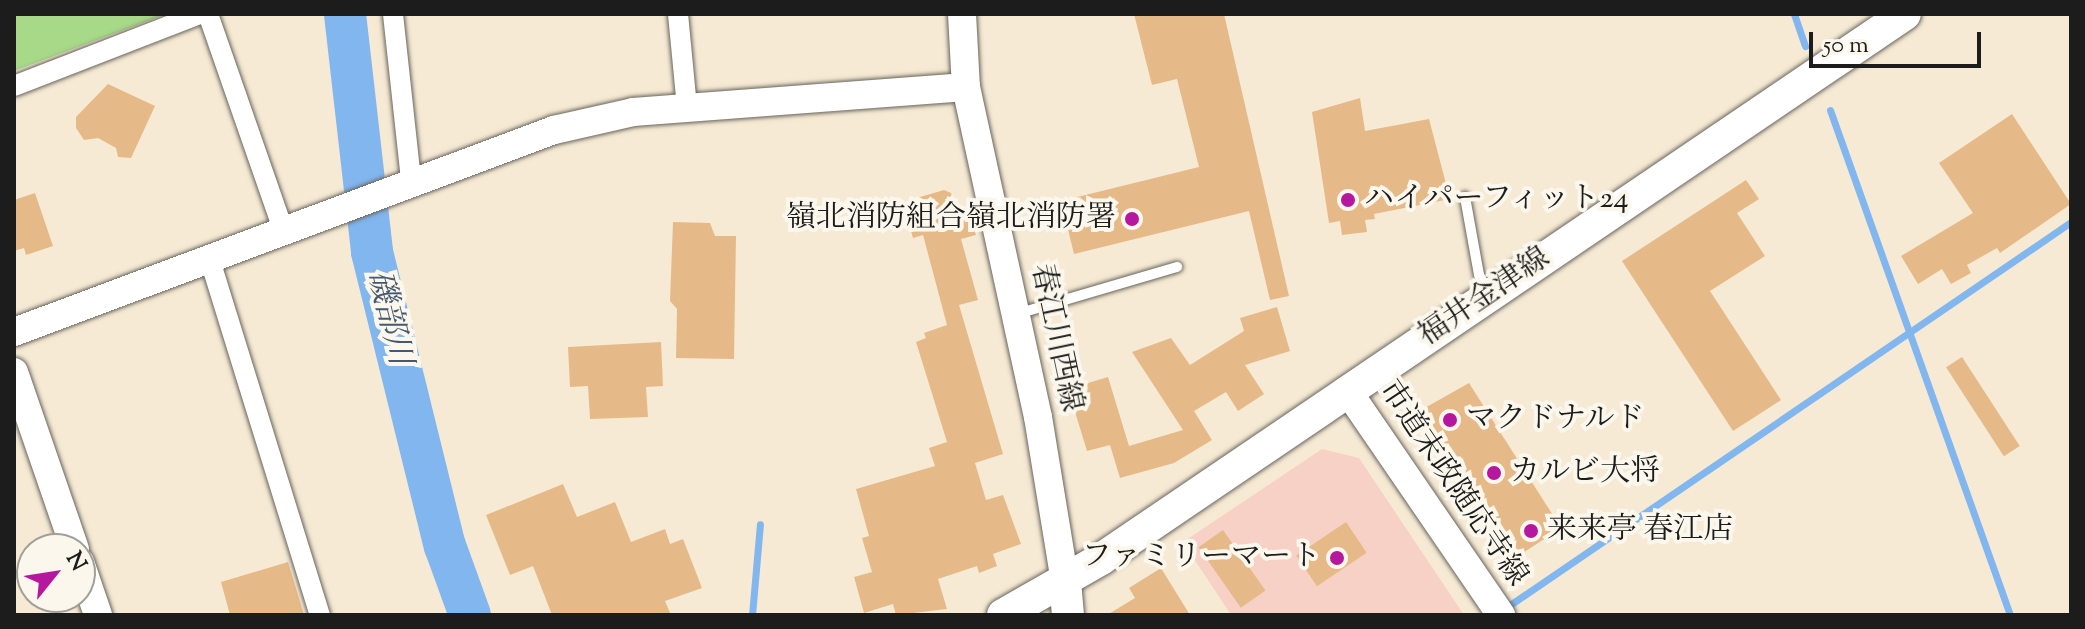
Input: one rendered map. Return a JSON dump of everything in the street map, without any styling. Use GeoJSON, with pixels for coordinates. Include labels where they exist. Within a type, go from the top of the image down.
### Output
{"type":"FeatureCollection","features":[{"type":"Feature","properties":{"kind":"main road","name":"福井金津線"},"geometry":{"type":"LineString","coordinates":[[1003,615],[1065,581],[1905,14]]}},
{"type":"Feature","properties":{"kind":"main road"},"geometry":{"type":"LineString","coordinates":[[1065,581],[1068,615]]}},
{"type":"Feature","properties":{"kind":"street"},"geometry":{"type":"LineString","coordinates":[[14,86],[200,14]]}},
{"type":"Feature","properties":{"kind":"street"},"geometry":{"type":"LineString","coordinates":[[208,14],[283,229]]}},
{"type":"Feature","properties":{"kind":"street"},"geometry":{"type":"LineString","coordinates":[[393,14],[411,180]]}},
{"type":"Feature","properties":{"kind":"street"},"geometry":{"type":"LineString","coordinates":[[678,14],[687,108]]}},
{"type":"Feature","properties":{"kind":"street","name":"春江川西線"},"geometry":{"type":"LineString","coordinates":[[962,14],[966,87],[1015,315],[1065,581]]}},
{"type":"Feature","properties":{"kind":"street"},"geometry":{"type":"LineString","coordinates":[[14,332],[411,180],[554,130],[633,112],[966,87]]}},
{"type":"Feature","properties":{"kind":"street"},"geometry":{"type":"LineString","coordinates":[[209,257],[320,615]]}},
{"type":"Feature","properties":{"kind":"street"},"geometry":{"type":"LineString","coordinates":[[14,372],[69,533]]}},
{"type":"Feature","properties":{"kind":"street","name":"市道末政随応寺線"},"geometry":{"type":"LineString","coordinates":[[1347,390],[1497,614]]}},
{"type":"Feature","properties":{"kind":"lane"},"geometry":{"type":"LineString","coordinates":[[1465,197],[1479,275],[1489,294]]}},
{"type":"Feature","properties":{"kind":"lane"},"geometry":{"type":"LineString","coordinates":[[1015,315],[1177,267]]}},
{"type":"Feature","properties":{"kind":"shaded area"},"geometry":{"type":"Polygon","coordinates":[[[1322,449],[1359,458],[1464,615],[1231,615],[1183,542],[1322,449]]]}},
{"type":"Feature","properties":{"kind":"green space"},"geometry":{"type":"Polygon","coordinates":[[[14,14],[166,14],[14,71],[14,14]]]}},
{"type":"Feature","properties":{"kind":"building"},"geometry":{"type":"Polygon","coordinates":[[[1134,14],[1224,14],[1289,296],[1270,300],[1249,211],[1074,254],[1061,201],[1199,167],[1177,79],[1152,85],[1134,14]]]}},
{"type":"Feature","properties":{"kind":"building"},"geometry":{"type":"Polygon","coordinates":[[[108,84],[155,106],[131,158],[118,157],[116,148],[98,138],[84,140],[76,128],[76,117],[108,84]]]}},
{"type":"Feature","properties":{"kind":"building"},"geometry":{"type":"Polygon","coordinates":[[[1360,98],[1365,131],[1429,119],[1450,199],[1374,214],[1375,219],[1365,220],[1367,232],[1342,235],[1340,221],[1329,223],[1312,112],[1360,98]]]}},
{"type":"Feature","properties":{"kind":"building"},"geometry":{"type":"Polygon","coordinates":[[[2012,114],[2071,204],[2000,253],[1997,248],[1967,265],[1971,273],[1951,284],[1942,269],[1918,284],[1901,256],[1973,213],[1939,163],[2012,114]]]}},
{"type":"Feature","properties":{"kind":"building"},"geometry":{"type":"Polygon","coordinates":[[[1746,180],[1759,199],[1737,213],[1765,256],[1710,291],[1781,400],[1733,431],[1622,261],[1746,180]]]}},
{"type":"Feature","properties":{"kind":"building"},"geometry":{"type":"Polygon","coordinates":[[[944,190],[951,193],[958,218],[970,215],[976,235],[961,239],[978,300],[959,305],[1003,454],[975,463],[986,500],[1003,495],[1021,544],[993,554],[997,566],[979,573],[977,566],[938,579],[947,609],[896,615],[893,604],[864,613],[854,577],[872,572],[862,538],[869,536],[856,489],[935,466],[929,448],[947,442],[916,342],[926,338],[924,333],[947,325],[923,235],[913,238],[906,213],[913,211],[910,200],[944,190]]]}},
{"type":"Feature","properties":{"kind":"building"},"geometry":{"type":"Polygon","coordinates":[[[35,193],[53,246],[26,255],[24,248],[14,251],[14,200],[35,193]]]}},
{"type":"Feature","properties":{"kind":"building"},"geometry":{"type":"Polygon","coordinates":[[[673,222],[710,223],[715,236],[736,236],[734,359],[676,358],[677,309],[670,301],[673,222]]]}},
{"type":"Feature","properties":{"kind":"building"},"geometry":{"type":"Polygon","coordinates":[[[1277,307],[1290,351],[1245,365],[1264,394],[1238,411],[1226,392],[1194,411],[1212,440],[1174,463],[1120,478],[1110,445],[1087,451],[1068,389],[1108,377],[1129,446],[1183,430],[1132,352],[1171,338],[1190,365],[1244,331],[1240,318],[1277,307]]]}},
{"type":"Feature","properties":{"kind":"building"},"geometry":{"type":"Polygon","coordinates":[[[661,342],[663,386],[646,387],[648,417],[590,419],[588,386],[570,387],[568,347],[661,342]]]}},
{"type":"Feature","properties":{"kind":"building"},"geometry":{"type":"Polygon","coordinates":[[[1962,357],[2020,446],[2004,456],[1946,367],[1962,357]]]}},
{"type":"Feature","properties":{"kind":"building"},"geometry":{"type":"Polygon","coordinates":[[[1469,383],[1561,528],[1520,555],[1491,519],[1485,523],[1422,418],[1427,416],[1423,409],[1469,383]]]}},
{"type":"Feature","properties":{"kind":"building"},"geometry":{"type":"Polygon","coordinates":[[[563,484],[577,517],[615,502],[631,542],[665,529],[670,544],[683,539],[702,588],[665,601],[671,615],[552,615],[533,566],[510,575],[486,515],[563,484]]]}},
{"type":"Feature","properties":{"kind":"building"},"geometry":{"type":"Polygon","coordinates":[[[1346,522],[1367,553],[1317,586],[1296,556],[1346,522]]]}},
{"type":"Feature","properties":{"kind":"building"},"geometry":{"type":"Polygon","coordinates":[[[1223,530],[1265,591],[1241,608],[1198,547],[1223,530]]]}},
{"type":"Feature","properties":{"kind":"building"},"geometry":{"type":"Polygon","coordinates":[[[288,562],[304,615],[230,615],[221,582],[288,562]]]}},
{"type":"Feature","properties":{"kind":"building"},"geometry":{"type":"Polygon","coordinates":[[[1161,568],[1190,615],[1107,615],[1135,598],[1129,588],[1161,568]]]}},
{"type":"Feature","properties":{"kind":"waterway","name":"磯部川"},"geometry":{"type":"LineString","coordinates":[[345,14],[372,252],[445,546],[470,615]]}},
{"type":"Feature","properties":{"kind":"waterway"},"geometry":{"type":"LineString","coordinates":[[1794,14],[1805,46]]}},
{"type":"Feature","properties":{"kind":"waterway"},"geometry":{"type":"LineString","coordinates":[[1830,110],[2010,615]]}},
{"type":"Feature","properties":{"kind":"waterway"},"geometry":{"type":"LineString","coordinates":[[1504,609],[2071,222]]}},
{"type":"Feature","properties":{"kind":"waterway"},"geometry":{"type":"LineString","coordinates":[[752,615],[760,524]]}},
{"type":"Feature","properties":{"kind":"place","name":"ハイパーフィット24"},"geometry":{"type":"Point","coordinates":[1348,200]}},
{"type":"Feature","properties":{"kind":"place","name":"嶺北消防組合嶺北消防署"},"geometry":{"type":"Point","coordinates":[1132,219]}},
{"type":"Feature","properties":{"kind":"place","name":"マクドナルド"},"geometry":{"type":"Point","coordinates":[1450,420]}},
{"type":"Feature","properties":{"kind":"place","name":"カルビ大将"},"geometry":{"type":"Point","coordinates":[1494,473]}},
{"type":"Feature","properties":{"kind":"place","name":"来来亭 春江店"},"geometry":{"type":"Point","coordinates":[1531,531]}},
{"type":"Feature","properties":{"kind":"place","name":"ファミリーマート"},"geometry":{"type":"Point","coordinates":[1337,558]}}]}
